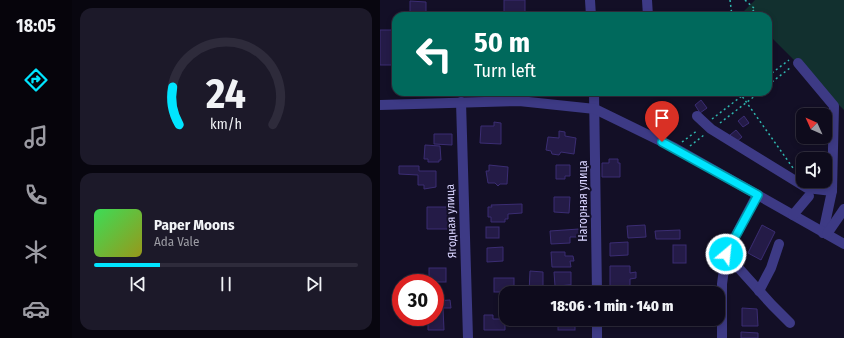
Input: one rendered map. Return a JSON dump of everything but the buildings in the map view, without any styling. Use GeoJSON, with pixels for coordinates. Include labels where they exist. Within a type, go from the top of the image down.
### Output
{"type":"FeatureCollection","features":[{"type":"Feature","properties":{"kind":"street"},"geometry":{"type":"LineString","coordinates":[[590,0],[590,12]]}},
{"type":"Feature","properties":{"kind":"street"},"geometry":{"type":"LineString","coordinates":[[647,0],[648,12]]}},
{"type":"Feature","properties":{"kind":"street"},"geometry":{"type":"LineString","coordinates":[[795,60],[834,106],[832,191],[825,234]]}},
{"type":"Feature","properties":{"kind":"street","name":"Нагорная улица"},"geometry":{"type":"LineString","coordinates":[[594,96],[596,109],[597,286]]}},
{"type":"Feature","properties":{"kind":"street"},"geometry":{"type":"LineString","coordinates":[[380,105],[460,102],[519,97],[596,109],[682,152],[844,244]]}},
{"type":"Feature","properties":{"kind":"street","name":"Ягодная улица"},"geometry":{"type":"LineString","coordinates":[[460,102],[468,338]]}},
{"type":"Feature","properties":{"kind":"street"},"geometry":{"type":"LineString","coordinates":[[697,116],[711,129],[807,188],[832,191]]}},
{"type":"Feature","properties":{"kind":"street"},"geometry":{"type":"LineString","coordinates":[[722,338],[722,284],[726,254],[758,195]]}},
{"type":"Feature","properties":{"kind":"street"},"geometry":{"type":"LineString","coordinates":[[793,215],[809,196]]}},
{"type":"Feature","properties":{"kind":"street"},"geometry":{"type":"LineString","coordinates":[[825,234],[843,213]]}},
{"type":"Feature","properties":{"kind":"street"},"geometry":{"type":"LineString","coordinates":[[759,291],[779,244]]}},
{"type":"Feature","properties":{"kind":"street"},"geometry":{"type":"LineString","coordinates":[[726,254],[790,323]]}},
{"type":"Feature","properties":{"kind":"street"},"geometry":{"type":"LineString","coordinates":[[597,326],[597,338]]}},
{"type":"Feature","properties":{"kind":"path"},"geometry":{"type":"LineString","coordinates":[[730,0],[732,12]]}},
{"type":"Feature","properties":{"kind":"path"},"geometry":{"type":"LineString","coordinates":[[744,0],[755,9],[752,12]]}},
{"type":"Feature","properties":{"kind":"path"},"geometry":{"type":"LineString","coordinates":[[772,74],[795,60]]}},
{"type":"Feature","properties":{"kind":"path"},"geometry":{"type":"LineString","coordinates":[[772,82],[795,60]]}},
{"type":"Feature","properties":{"kind":"path"},"geometry":{"type":"LineString","coordinates":[[744,96],[746,102],[794,170]]}},
{"type":"Feature","properties":{"kind":"path"},"geometry":{"type":"LineString","coordinates":[[682,152],[754,96]]}},
{"type":"Feature","properties":{"kind":"green space"},"geometry":{"type":"Polygon","coordinates":[[[755,0],[844,0],[844,110],[772,38],[772,12],[744,11],[755,0]]]}},
{"type":"Feature","properties":{"kind":"route"},"geometry":{"type":"LineString","coordinates":[[662,142],[758,195],[726,254]]}}]}
